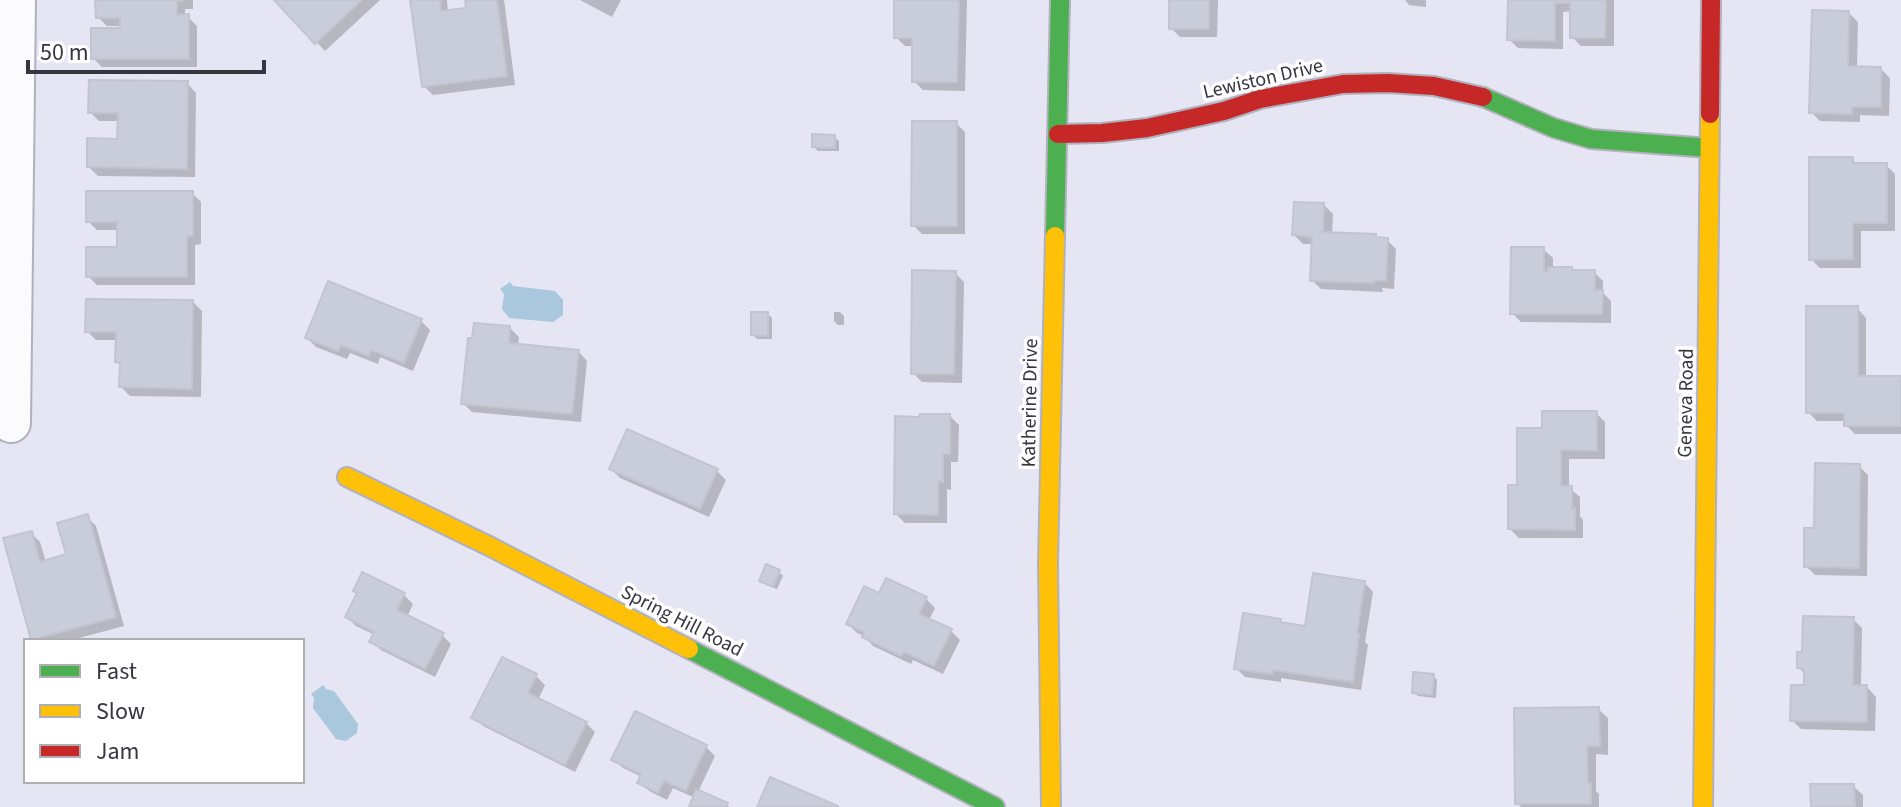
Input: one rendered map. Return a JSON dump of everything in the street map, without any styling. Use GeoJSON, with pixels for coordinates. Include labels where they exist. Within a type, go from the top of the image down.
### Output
{"type":"FeatureCollection","features":[{"type":"Feature","properties":{"kind":"street"},"geometry":{"type":"LineString","coordinates":[[11,423],[16,0]]}},
{"type":"Feature","properties":{"kind":"street","name":"Katherine Drive"},"geometry":{"type":"LineString","coordinates":[[1051,807],[1048,564],[1060,0]]}},
{"type":"Feature","properties":{"kind":"street","name":"Geneva Road"},"geometry":{"type":"LineString","coordinates":[[1703,807],[1711,0]]}},
{"type":"Feature","properties":{"kind":"street","name":"Lewiston Drive"},"geometry":{"type":"LineString","coordinates":[[1058,134],[1147,128],[1297,91],[1343,84],[1388,83],[1434,86],[1477,94],[1554,128],[1591,139],[1709,148]]}},
{"type":"Feature","properties":{"kind":"street","name":"Spring Hill Road"},"geometry":{"type":"LineString","coordinates":[[347,477],[489,546],[995,807]]}},
{"type":"Feature","properties":{"kind":"water"},"geometry":{"type":"Polygon","coordinates":[[[510,282],[513,286],[555,291],[563,300],[563,315],[553,322],[509,318],[502,309],[504,294],[500,289],[510,282]]]}},
{"type":"Feature","properties":{"kind":"water"},"geometry":{"type":"Polygon","coordinates":[[[323,685],[334,691],[358,724],[357,733],[346,741],[336,739],[313,708],[314,698],[311,694],[323,685]]]}},
{"type":"Feature","properties":{"kind":"building"},"geometry":{"type":"Polygon","coordinates":[[[95,0],[185,0],[177,1],[177,15],[189,14],[189,59],[91,59],[91,28],[120,28],[120,18],[96,18],[95,0]]]}},
{"type":"Feature","properties":{"kind":"building"},"geometry":{"type":"Polygon","coordinates":[[[274,0],[362,0],[315,44],[274,0]]]}},
{"type":"Feature","properties":{"kind":"building"},"geometry":{"type":"Polygon","coordinates":[[[410,0],[440,0],[441,11],[466,8],[465,0],[497,0],[507,76],[422,87],[410,0]]]}},
{"type":"Feature","properties":{"kind":"building"},"geometry":{"type":"Polygon","coordinates":[[[894,0],[959,0],[957,82],[912,82],[912,38],[894,38],[894,0]]]}},
{"type":"Feature","properties":{"kind":"building"},"geometry":{"type":"Polygon","coordinates":[[[1169,0],[1209,0],[1209,29],[1169,29],[1169,0]]]}},
{"type":"Feature","properties":{"kind":"building"},"geometry":{"type":"Polygon","coordinates":[[[1508,0],[1606,0],[1605,38],[1570,38],[1570,3],[1555,3],[1555,41],[1507,40],[1508,0]]]}},
{"type":"Feature","properties":{"kind":"building"},"geometry":{"type":"Polygon","coordinates":[[[1812,10],[1849,11],[1848,66],[1881,67],[1881,107],[1852,107],[1852,114],[1809,113],[1812,10]]]}},
{"type":"Feature","properties":{"kind":"building"},"geometry":{"type":"Polygon","coordinates":[[[89,80],[188,81],[187,169],[87,167],[87,138],[117,139],[118,113],[88,113],[89,80]]]}},
{"type":"Feature","properties":{"kind":"building"},"geometry":{"type":"Polygon","coordinates":[[[912,121],[957,121],[957,226],[911,226],[912,121]]]}},
{"type":"Feature","properties":{"kind":"building"},"geometry":{"type":"Polygon","coordinates":[[[812,134],[835,135],[835,148],[812,147],[812,134]]]}},
{"type":"Feature","properties":{"kind":"building"},"geometry":{"type":"Polygon","coordinates":[[[1809,157],[1853,157],[1853,163],[1887,163],[1887,223],[1853,223],[1853,259],[1809,260],[1809,157]]]}},
{"type":"Feature","properties":{"kind":"building"},"geometry":{"type":"Polygon","coordinates":[[[86,191],[193,191],[193,236],[187,236],[187,277],[86,277],[86,247],[117,247],[117,222],[86,222],[86,191]]]}},
{"type":"Feature","properties":{"kind":"building"},"geometry":{"type":"Polygon","coordinates":[[[1294,202],[1324,203],[1323,232],[1376,234],[1376,237],[1388,238],[1386,281],[1310,281],[1312,237],[1292,235],[1294,202]]]}},
{"type":"Feature","properties":{"kind":"building"},"geometry":{"type":"Polygon","coordinates":[[[1511,247],[1544,247],[1544,271],[1548,272],[1548,267],[1595,270],[1595,290],[1603,290],[1602,314],[1510,314],[1511,247]]]}},
{"type":"Feature","properties":{"kind":"building"},"geometry":{"type":"Polygon","coordinates":[[[912,270],[956,271],[954,374],[911,374],[912,270]]]}},
{"type":"Feature","properties":{"kind":"building"},"geometry":{"type":"Polygon","coordinates":[[[328,281],[422,319],[404,363],[371,350],[369,356],[341,345],[338,351],[305,338],[328,281]]]}},
{"type":"Feature","properties":{"kind":"building"},"geometry":{"type":"Polygon","coordinates":[[[86,299],[193,300],[192,389],[119,387],[120,363],[115,362],[116,332],[85,332],[86,299]]]}},
{"type":"Feature","properties":{"kind":"building"},"geometry":{"type":"Polygon","coordinates":[[[1806,306],[1858,306],[1858,376],[1901,376],[1901,426],[1844,426],[1844,413],[1806,413],[1806,306]]]}},
{"type":"Feature","properties":{"kind":"building"},"geometry":{"type":"Polygon","coordinates":[[[751,312],[768,312],[768,336],[751,335],[751,312]]]}},
{"type":"Feature","properties":{"kind":"building"},"geometry":{"type":"Polygon","coordinates":[[[474,323],[510,326],[509,343],[579,350],[572,414],[461,404],[468,338],[472,338],[474,323]]]}},
{"type":"Feature","properties":{"kind":"building"},"geometry":{"type":"Polygon","coordinates":[[[1542,411],[1597,411],[1597,451],[1561,450],[1561,486],[1572,486],[1575,530],[1508,529],[1508,485],[1517,485],[1517,428],[1542,428],[1542,411]]]}},
{"type":"Feature","properties":{"kind":"building"},"geometry":{"type":"Polygon","coordinates":[[[920,414],[950,414],[950,454],[943,454],[943,482],[938,481],[938,515],[894,514],[895,416],[919,417],[920,414]]]}},
{"type":"Feature","properties":{"kind":"building"},"geometry":{"type":"Polygon","coordinates":[[[627,429],[718,469],[700,509],[609,469],[627,429]]]}},
{"type":"Feature","properties":{"kind":"building"},"geometry":{"type":"Polygon","coordinates":[[[1815,463],[1860,464],[1859,568],[1804,567],[1804,528],[1814,528],[1815,463]]]}},
{"type":"Feature","properties":{"kind":"building"},"geometry":{"type":"Polygon","coordinates":[[[88,514],[116,617],[31,639],[3,538],[32,531],[40,562],[66,554],[57,523],[88,514]]]}},
{"type":"Feature","properties":{"kind":"building"},"geometry":{"type":"Polygon","coordinates":[[[766,564],[780,570],[773,587],[759,581],[766,564]]]}},
{"type":"Feature","properties":{"kind":"building"},"geometry":{"type":"Polygon","coordinates":[[[362,572],[405,593],[397,610],[444,633],[425,669],[369,642],[374,632],[345,617],[357,593],[353,591],[362,572]]]}},
{"type":"Feature","properties":{"kind":"building"},"geometry":{"type":"Polygon","coordinates":[[[1313,573],[1365,581],[1353,682],[1273,670],[1272,674],[1234,669],[1243,613],[1305,626],[1313,573]]]}},
{"type":"Feature","properties":{"kind":"building"},"geometry":{"type":"Polygon","coordinates":[[[886,578],[927,597],[919,614],[952,629],[934,666],[904,652],[901,656],[862,637],[864,632],[846,624],[864,586],[879,593],[886,578]]]}},
{"type":"Feature","properties":{"kind":"building"},"geometry":{"type":"Polygon","coordinates":[[[1803,616],[1854,617],[1853,685],[1867,685],[1867,722],[1790,721],[1791,685],[1804,685],[1804,669],[1797,668],[1797,652],[1802,652],[1803,616]]]}},
{"type":"Feature","properties":{"kind":"building"},"geometry":{"type":"Polygon","coordinates":[[[502,657],[537,674],[528,693],[587,722],[565,765],[471,718],[502,657]]]}},
{"type":"Feature","properties":{"kind":"building"},"geometry":{"type":"Polygon","coordinates":[[[1413,672],[1434,674],[1432,695],[1412,693],[1413,672]]]}},
{"type":"Feature","properties":{"kind":"building"},"geometry":{"type":"Polygon","coordinates":[[[1599,707],[1600,746],[1587,746],[1591,804],[1515,804],[1514,708],[1599,707]]]}},
{"type":"Feature","properties":{"kind":"building"},"geometry":{"type":"Polygon","coordinates":[[[635,711],[707,745],[686,791],[664,781],[658,793],[637,783],[641,774],[611,760],[635,711]]]}},
{"type":"Feature","properties":{"kind":"building"},"geometry":{"type":"Polygon","coordinates":[[[770,777],[838,806],[838,807],[757,807],[770,777]]]}},
{"type":"Feature","properties":{"kind":"building"},"geometry":{"type":"Polygon","coordinates":[[[1810,784],[1854,784],[1855,807],[1811,807],[1810,784]]]}},
{"type":"Feature","properties":{"kind":"building"},"geometry":{"type":"Polygon","coordinates":[[[696,789],[728,803],[726,807],[689,807],[696,789]]]}},
{"type":"Feature","properties":{"kind":"traffic: fast"},"geometry":{"type":"LineString","coordinates":[[1055,236],[1060,0]]}},
{"type":"Feature","properties":{"kind":"traffic: fast"},"geometry":{"type":"LineString","coordinates":[[1483,97],[1554,128],[1591,139],[1709,148]]}},
{"type":"Feature","properties":{"kind":"traffic: fast"},"geometry":{"type":"LineString","coordinates":[[689,649],[995,807]]}},
{"type":"Feature","properties":{"kind":"traffic: slow"},"geometry":{"type":"LineString","coordinates":[[1703,807],[1710,114]]}},
{"type":"Feature","properties":{"kind":"traffic: slow"},"geometry":{"type":"LineString","coordinates":[[1051,807],[1048,564],[1055,236]]}},
{"type":"Feature","properties":{"kind":"traffic: slow"},"geometry":{"type":"LineString","coordinates":[[347,477],[689,649]]}},
{"type":"Feature","properties":{"kind":"traffic: jam"},"geometry":{"type":"LineString","coordinates":[[1710,114],[1711,0]]}},
{"type":"Feature","properties":{"kind":"traffic: jam"},"geometry":{"type":"LineString","coordinates":[[1058,134],[1147,128],[1224,111],[1260,99],[1343,84],[1434,86],[1483,97]]}}]}
